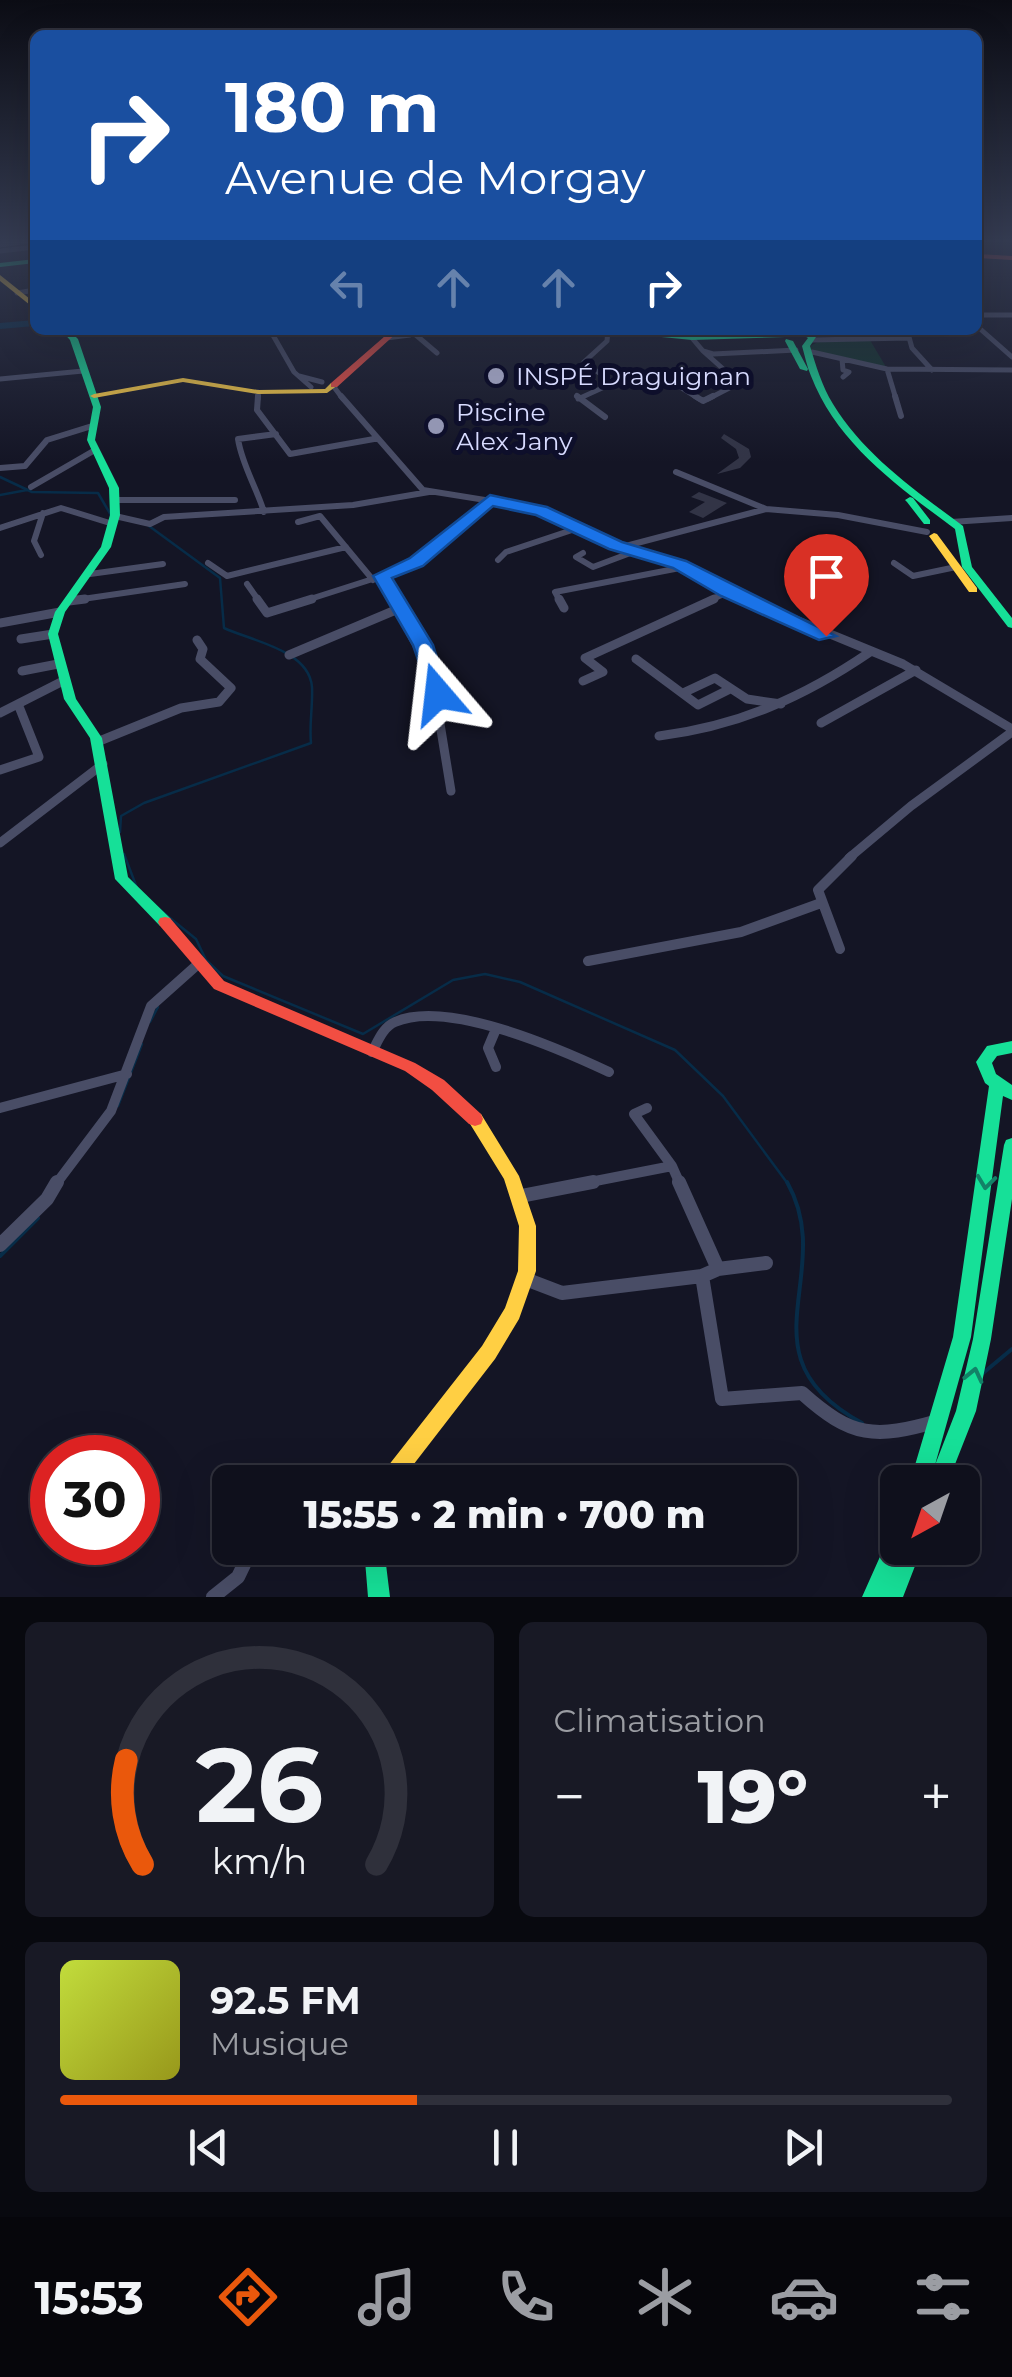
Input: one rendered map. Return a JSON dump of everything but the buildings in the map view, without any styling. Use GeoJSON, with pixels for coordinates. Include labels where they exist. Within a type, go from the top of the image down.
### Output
{"type":"FeatureCollection","features":[{"type":"Feature","properties":{"kind":"street"},"geometry":{"type":"LineString","coordinates":[[982,315],[1012,315]]}},
{"type":"Feature","properties":{"kind":"street"},"geometry":{"type":"LineString","coordinates":[[982,330],[1012,356]]}},
{"type":"Feature","properties":{"kind":"street"},"geometry":{"type":"LineString","coordinates":[[70,335],[94,396],[95,450],[115,500],[114,519],[90,574],[64,607],[53,634],[63,682],[97,742],[114,855],[122,879],[130,893],[185,942],[197,965],[219,985],[372,1052],[436,1084],[463,1107],[483,1131],[521,1196],[532,1232],[528,1280],[488,1352],[423,1428],[399,1465]]}},
{"type":"Feature","properties":{"kind":"street"},"geometry":{"type":"LineString","coordinates":[[273,335],[296,376],[325,386],[413,483],[429,492]]}},
{"type":"Feature","properties":{"kind":"street"},"geometry":{"type":"LineString","coordinates":[[94,396],[183,380],[258,392],[294,392],[325,386],[389,335]]}},
{"type":"Feature","properties":{"kind":"street"},"geometry":{"type":"LineString","coordinates":[[413,335],[437,353]]}},
{"type":"Feature","properties":{"kind":"street"},"geometry":{"type":"LineString","coordinates":[[605,417],[574,397],[613,383],[584,362],[609,335]]}},
{"type":"Feature","properties":{"kind":"street"},"geometry":{"type":"LineString","coordinates":[[661,335],[892,335]]}},
{"type":"Feature","properties":{"kind":"street"},"geometry":{"type":"LineString","coordinates":[[909,335],[932,370]]}},
{"type":"Feature","properties":{"kind":"street"},"geometry":{"type":"LineString","coordinates":[[664,377],[703,401],[739,383],[692,338]]}},
{"type":"Feature","properties":{"kind":"street"},"geometry":{"type":"LineString","coordinates":[[798,338],[814,378],[842,425],[874,460],[954,527],[966,566],[1012,624]]}},
{"type":"Feature","properties":{"kind":"street"},"geometry":{"type":"LineString","coordinates":[[798,338],[832,420],[1012,633]]}},
{"type":"Feature","properties":{"kind":"street"},"geometry":{"type":"LineString","coordinates":[[703,351],[798,338],[842,359],[886,370],[1012,370]]}},
{"type":"Feature","properties":{"kind":"street"},"geometry":{"type":"LineString","coordinates":[[842,359],[846,375],[859,374]]}},
{"type":"Feature","properties":{"kind":"street"},"geometry":{"type":"LineString","coordinates":[[886,370],[900,416]]}},
{"type":"Feature","properties":{"kind":"street"},"geometry":{"type":"LineString","coordinates":[[0,378],[83,371]]}},
{"type":"Feature","properties":{"kind":"street"},"geometry":{"type":"LineString","coordinates":[[258,392],[257,410],[290,454],[374,439]]}},
{"type":"Feature","properties":{"kind":"street"},"geometry":{"type":"LineString","coordinates":[[0,468],[25,466],[47,440],[92,426]]}},
{"type":"Feature","properties":{"kind":"street"},"geometry":{"type":"LineString","coordinates":[[264,512],[255,482],[242,464],[238,439],[276,434]]}},
{"type":"Feature","properties":{"kind":"street"},"geometry":{"type":"LineString","coordinates":[[30,487],[54,479],[70,463],[95,450]]}},
{"type":"Feature","properties":{"kind":"street"},"geometry":{"type":"LineString","coordinates":[[676,472],[766,509],[928,529],[1012,518]]}},
{"type":"Feature","properties":{"kind":"street"},"geometry":{"type":"LineString","coordinates":[[0,528],[66,509],[150,524],[164,517],[381,503],[429,492],[490,500],[541,511],[622,547],[685,567],[728,592],[916,670],[1012,730],[907,804],[858,846],[818,890],[840,949]]}},
{"type":"Feature","properties":{"kind":"street"},"geometry":{"type":"LineString","coordinates":[[115,500],[235,500]]}},
{"type":"Feature","properties":{"kind":"street"},"geometry":{"type":"LineString","coordinates":[[248,584],[267,613],[378,578],[416,562],[490,500]]}},
{"type":"Feature","properties":{"kind":"street"},"geometry":{"type":"LineString","coordinates":[[622,547],[766,509]]}},
{"type":"Feature","properties":{"kind":"street"},"geometry":{"type":"LineString","coordinates":[[41,555],[34,541],[43,513]]}},
{"type":"Feature","properties":{"kind":"street"},"geometry":{"type":"LineString","coordinates":[[298,522],[320,516],[378,578],[431,663],[442,702],[442,744],[449,762],[450,791]]}},
{"type":"Feature","properties":{"kind":"street"},"geometry":{"type":"LineString","coordinates":[[498,560],[506,552],[578,528]]}},
{"type":"Feature","properties":{"kind":"street"},"geometry":{"type":"LineString","coordinates":[[208,562],[227,576],[346,548]]}},
{"type":"Feature","properties":{"kind":"street"},"geometry":{"type":"LineString","coordinates":[[583,553],[576,557],[592,567],[635,551]]}},
{"type":"Feature","properties":{"kind":"street"},"geometry":{"type":"LineString","coordinates":[[894,563],[914,576],[956,567]]}},
{"type":"Feature","properties":{"kind":"street"},"geometry":{"type":"LineString","coordinates":[[90,574],[163,564]]}},
{"type":"Feature","properties":{"kind":"street"},"geometry":{"type":"LineString","coordinates":[[564,608],[555,592],[685,567]]}},
{"type":"Feature","properties":{"kind":"street"},"geometry":{"type":"LineString","coordinates":[[0,623],[185,584]]}},
{"type":"Feature","properties":{"kind":"street"},"geometry":{"type":"LineString","coordinates":[[583,680],[603,672],[585,658],[728,592]]}},
{"type":"Feature","properties":{"kind":"street"},"geometry":{"type":"LineString","coordinates":[[289,655],[398,609]]}},
{"type":"Feature","properties":{"kind":"street"},"geometry":{"type":"LineString","coordinates":[[21,639],[53,634]]}},
{"type":"Feature","properties":{"kind":"street"},"geometry":{"type":"LineString","coordinates":[[97,742],[181,708],[219,702],[228,694],[231,688],[200,659],[203,648],[197,640]]}},
{"type":"Feature","properties":{"kind":"street"},"geometry":{"type":"LineString","coordinates":[[659,736],[722,730],[798,698],[870,652]]}},
{"type":"Feature","properties":{"kind":"street"},"geometry":{"type":"LineString","coordinates":[[636,659],[698,705],[730,689]]}},
{"type":"Feature","properties":{"kind":"street"},"geometry":{"type":"LineString","coordinates":[[22,672],[58,664]]}},
{"type":"Feature","properties":{"kind":"street"},"geometry":{"type":"LineString","coordinates":[[821,723],[916,670]]}},
{"type":"Feature","properties":{"kind":"street"},"geometry":{"type":"LineString","coordinates":[[683,693],[715,678],[761,704],[798,698]]}},
{"type":"Feature","properties":{"kind":"street"},"geometry":{"type":"LineString","coordinates":[[0,714],[63,682]]}},
{"type":"Feature","properties":{"kind":"street"},"geometry":{"type":"LineString","coordinates":[[0,770],[39,757],[18,704]]}},
{"type":"Feature","properties":{"kind":"street"},"geometry":{"type":"LineString","coordinates":[[0,843],[102,764]]}},
{"type":"Feature","properties":{"kind":"street"},"geometry":{"type":"LineString","coordinates":[[588,962],[741,932],[821,903]]}},
{"type":"Feature","properties":{"kind":"street"},"geometry":{"type":"LineString","coordinates":[[0,1245],[47,1200],[68,1163],[110,1111],[152,1006],[197,965]]}},
{"type":"Feature","properties":{"kind":"street"},"geometry":{"type":"LineString","coordinates":[[372,1052],[384,1029],[414,1018],[496,1029],[558,1046],[608,1072]]}},
{"type":"Feature","properties":{"kind":"street"},"geometry":{"type":"LineString","coordinates":[[496,1029],[488,1044],[488,1056],[496,1067]]}},
{"type":"Feature","properties":{"kind":"street"},"geometry":{"type":"LineString","coordinates":[[1011,1044],[986,1056],[986,1070],[998,1086],[1012,1093]]}},
{"type":"Feature","properties":{"kind":"street"},"geometry":{"type":"LineString","coordinates":[[0,1108],[127,1074]]}},
{"type":"Feature","properties":{"kind":"street"},"geometry":{"type":"LineString","coordinates":[[926,1465],[944,1419],[958,1358],[998,1086]]}},
{"type":"Feature","properties":{"kind":"street"},"geometry":{"type":"LineString","coordinates":[[647,1108],[634,1114],[672,1166],[718,1268]]}},
{"type":"Feature","properties":{"kind":"street"},"geometry":{"type":"LineString","coordinates":[[945,1465],[966,1411],[982,1339],[1012,1145]]}},
{"type":"Feature","properties":{"kind":"street"},"geometry":{"type":"LineString","coordinates":[[521,1196],[672,1166]]}},
{"type":"Feature","properties":{"kind":"street"},"geometry":{"type":"LineString","coordinates":[[528,1280],[562,1292],[702,1276],[718,1268],[766,1263]]}},
{"type":"Feature","properties":{"kind":"street"},"geometry":{"type":"LineString","coordinates":[[702,1276],[722,1400],[802,1393],[828,1418],[884,1437],[944,1419]]}},
{"type":"Feature","properties":{"kind":"street"},"geometry":{"type":"LineString","coordinates":[[213,1597],[238,1578],[244,1565]]}},
{"type":"Feature","properties":{"kind":"street"},"geometry":{"type":"LineString","coordinates":[[376,1565],[379,1597]]}},
{"type":"Feature","properties":{"kind":"street"},"geometry":{"type":"LineString","coordinates":[[873,1597],[887,1565]]}},
{"type":"Feature","properties":{"kind":"street"},"geometry":{"type":"LineString","coordinates":[[892,1597],[905,1565]]}},
{"type":"Feature","properties":{"kind":"green space"},"geometry":{"type":"Polygon","coordinates":[[[870,340],[886,367],[811,351],[810,346],[820,341],[870,340]]]}},
{"type":"Feature","properties":{"kind":"waterway"},"geometry":{"type":"LineString","coordinates":[[0,326],[30,323]]}},
{"type":"Feature","properties":{"kind":"waterway"},"geometry":{"type":"LineString","coordinates":[[0,477],[32,492],[98,493],[112,517]]}},
{"type":"Feature","properties":{"kind":"waterway"},"geometry":{"type":"LineString","coordinates":[[0,495],[27,490]]}},
{"type":"Feature","properties":{"kind":"waterway"},"geometry":{"type":"LineString","coordinates":[[120,832],[121,816],[144,803],[311,743],[309,674],[277,648],[224,628],[220,578],[149,526]]}},
{"type":"Feature","properties":{"kind":"waterway"},"geometry":{"type":"LineString","coordinates":[[124,854],[137,888]]}},
{"type":"Feature","properties":{"kind":"waterway"},"geometry":{"type":"LineString","coordinates":[[149,901],[196,939],[206,960],[223,976],[363,1034],[453,980],[485,974],[520,982],[675,1050],[723,1096],[788,1183]]}},
{"type":"Feature","properties":{"kind":"waterway"},"geometry":{"type":"LineString","coordinates":[[150,1022],[158,1007]]}},
{"type":"Feature","properties":{"kind":"waterway"},"geometry":{"type":"LineString","coordinates":[[118,1106],[142,1044]]}},
{"type":"Feature","properties":{"kind":"waterway"},"geometry":{"type":"LineString","coordinates":[[788,1183],[800,1216],[803,1249],[797,1341],[805,1370],[825,1397],[862,1423]]}},
{"type":"Feature","properties":{"kind":"waterway"},"geometry":{"type":"LineString","coordinates":[[0,1256],[38,1218]]}},
{"type":"Feature","properties":{"kind":"waterway"},"geometry":{"type":"LineString","coordinates":[[982,1374],[1012,1349]]}},
{"type":"Feature","properties":{"kind":"traffic: fast"},"geometry":{"type":"LineString","coordinates":[[70,335],[97,407],[91,440],[114,488],[115,515],[106,547],[60,612],[53,634],[70,699],[96,738],[122,879],[165,922]]}},
{"type":"Feature","properties":{"kind":"traffic: fast"},"geometry":{"type":"LineString","coordinates":[[662,335],[785,335]]}},
{"type":"Feature","properties":{"kind":"traffic: fast"},"geometry":{"type":"LineString","coordinates":[[808,335],[812,337],[806,346],[815,376],[845,428],[887,471],[960,528],[967,567],[1012,625]]}},
{"type":"Feature","properties":{"kind":"traffic: fast"},"geometry":{"type":"LineString","coordinates":[[789,341],[804,369]]}},
{"type":"Feature","properties":{"kind":"traffic: fast"},"geometry":{"type":"LineString","coordinates":[[910,500],[927,522]]}},
{"type":"Feature","properties":{"kind":"traffic: fast"},"geometry":{"type":"LineString","coordinates":[[1012,1047],[992,1050],[984,1062],[990,1078],[1012,1093]]}},
{"type":"Feature","properties":{"kind":"traffic: fast"},"geometry":{"type":"LineString","coordinates":[[925,1465],[962,1337],[997,1085]]}},
{"type":"Feature","properties":{"kind":"traffic: fast"},"geometry":{"type":"LineString","coordinates":[[945,1465],[966,1411],[982,1339],[1012,1145]]}},
{"type":"Feature","properties":{"kind":"traffic: fast"},"geometry":{"type":"LineString","coordinates":[[376,1565],[379,1597]]}},
{"type":"Feature","properties":{"kind":"traffic: fast"},"geometry":{"type":"LineString","coordinates":[[873,1597],[887,1565]]}},
{"type":"Feature","properties":{"kind":"traffic: fast"},"geometry":{"type":"LineString","coordinates":[[892,1597],[905,1565]]}},
{"type":"Feature","properties":{"kind":"traffic: slow"},"geometry":{"type":"LineString","coordinates":[[94,396],[183,380],[258,392],[327,391],[334,385]]}},
{"type":"Feature","properties":{"kind":"traffic: slow"},"geometry":{"type":"LineString","coordinates":[[934,536],[973,590]]}},
{"type":"Feature","properties":{"kind":"traffic: slow"},"geometry":{"type":"LineString","coordinates":[[401,1465],[489,1352],[513,1313],[527,1271],[527,1226],[511,1176],[475,1119]]}},
{"type":"Feature","properties":{"kind":"traffic: jam"},"geometry":{"type":"LineString","coordinates":[[334,385],[390,335]]}},
{"type":"Feature","properties":{"kind":"traffic: jam"},"geometry":{"type":"LineString","coordinates":[[165,922],[219,985],[410,1067],[438,1085],[475,1119]]}},
{"type":"Feature","properties":{"kind":"place","name":"INSPÉ Draguignan"},"geometry":{"type":"Point","coordinates":[496,376]}},
{"type":"Feature","properties":{"kind":"place","name":"Piscine Alex Jany"},"geometry":{"type":"Point","coordinates":[436,426]}},
{"type":"Feature","properties":{"kind":"route"},"geometry":{"type":"LineString","coordinates":[[438,694],[423,645],[398,609],[382,576],[416,562],[490,500],[551,514],[616,546],[680,564],[728,592],[826,636]]}}]}
